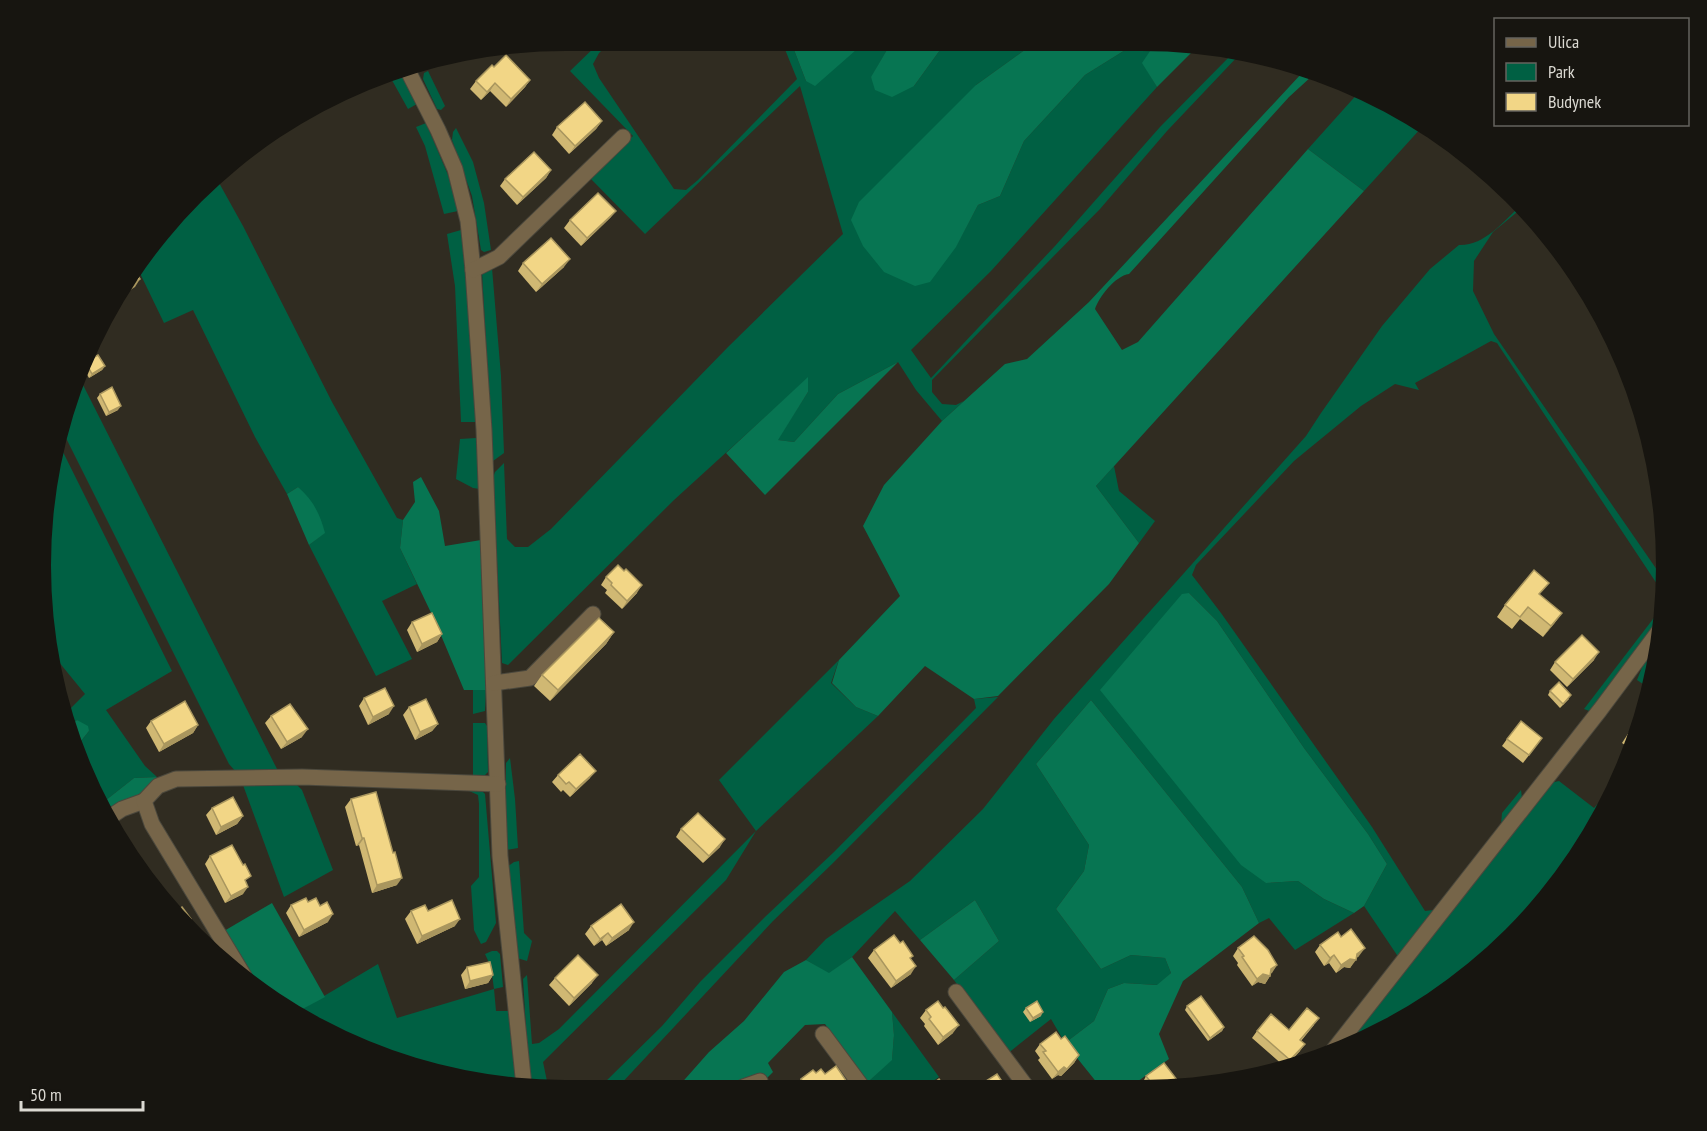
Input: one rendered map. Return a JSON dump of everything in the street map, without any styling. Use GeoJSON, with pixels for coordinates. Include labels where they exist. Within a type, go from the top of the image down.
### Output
{"type":"FeatureCollection","features":[{"type":"Feature","properties":{"kind":"street"},"geometry":{"type":"LineString","coordinates":[[410,75],[455,169],[468,221],[484,430],[500,856],[523,1078]]}},
{"type":"Feature","properties":{"kind":"street"},"geometry":{"type":"LineString","coordinates":[[473,270],[499,257],[623,137]]}},
{"type":"Feature","properties":{"kind":"street"},"geometry":{"type":"LineString","coordinates":[[494,683],[530,678],[593,614]]}},
{"type":"Feature","properties":{"kind":"street"},"geometry":{"type":"LineString","coordinates":[[1342,1039],[1650,643]]}},
{"type":"Feature","properties":{"kind":"street"},"geometry":{"type":"LineString","coordinates":[[115,814],[144,801],[158,786],[177,778],[302,777],[498,784]]}},
{"type":"Feature","properties":{"kind":"street"},"geometry":{"type":"LineString","coordinates":[[144,801],[153,824],[232,957]]}},
{"type":"Feature","properties":{"kind":"street"},"geometry":{"type":"LineString","coordinates":[[956,992],[1021,1080]]}},
{"type":"Feature","properties":{"kind":"street"},"geometry":{"type":"LineString","coordinates":[[823,1034],[857,1080]]}},
{"type":"Feature","properties":{"kind":"green space"},"geometry":{"type":"Polygon","coordinates":[[[591,51],[601,51],[593,64],[599,78],[674,189],[686,190],[797,79],[786,51],[794,51],[806,81],[854,51],[886,51],[871,78],[914,86],[939,51],[1023,51],[976,85],[956,246],[978,205],[1000,196],[1024,141],[1085,75],[1124,51],[1150,51],[1143,63],[1157,87],[991,271],[911,350],[931,378],[1055,246],[1160,127],[1228,58],[1235,60],[1167,131],[1100,209],[932,380],[932,392],[942,404],[956,405],[964,401],[942,421],[916,390],[898,362],[838,394],[794,442],[777,440],[808,392],[808,378],[674,500],[508,665],[502,663],[493,478],[495,472],[504,463],[507,539],[515,547],[528,547],[551,529],[728,347],[843,234],[800,86],[645,234],[590,178],[633,136],[570,71],[591,51]]]}},
{"type":"Feature","properties":{"kind":"green space"},"geometry":{"type":"Polygon","coordinates":[[[794,51],[855,51],[815,86],[806,81],[794,51]]]}},
{"type":"Feature","properties":{"kind":"green space"},"geometry":{"type":"Polygon","coordinates":[[[886,51],[939,51],[914,86],[892,97],[875,90],[871,77],[886,51]]]}},
{"type":"Feature","properties":{"kind":"green space"},"geometry":{"type":"Polygon","coordinates":[[[1023,51],[1124,51],[1085,75],[1024,141],[1000,196],[978,205],[956,247],[930,282],[915,286],[884,272],[863,246],[851,220],[859,202],[976,85],[1023,51]]]}},
{"type":"Feature","properties":{"kind":"green space"},"geometry":{"type":"Polygon","coordinates":[[[1150,51],[1191,53],[1157,87],[1142,63],[1150,51]]]}},
{"type":"Feature","properties":{"kind":"green space"},"geometry":{"type":"Polygon","coordinates":[[[428,71],[445,106],[441,110],[437,109],[423,79],[424,73],[428,71]]]}},
{"type":"Feature","properties":{"kind":"green space"},"geometry":{"type":"Polygon","coordinates":[[[1299,76],[1309,79],[1289,97],[1129,274],[1118,279],[1108,288],[1095,309],[1122,350],[1138,342],[1308,149],[1364,191],[1096,486],[1139,543],[1109,584],[998,696],[974,699],[925,666],[878,716],[856,707],[832,683],[839,660],[900,596],[863,526],[884,485],[942,421],[1005,364],[1027,359],[1089,302],[1299,76]]]}},
{"type":"Feature","properties":{"kind":"green space"},"geometry":{"type":"Polygon","coordinates":[[[404,77],[417,104],[408,109],[392,81],[404,77]]]}},
{"type":"Feature","properties":{"kind":"green space"},"geometry":{"type":"Polygon","coordinates":[[[1354,97],[1418,132],[1364,191],[1308,149],[1354,97]]]}},
{"type":"Feature","properties":{"kind":"green space"},"geometry":{"type":"Polygon","coordinates":[[[426,123],[448,175],[458,211],[444,214],[425,146],[416,127],[426,123]]]}},
{"type":"Feature","properties":{"kind":"green space"},"geometry":{"type":"Polygon","coordinates":[[[456,128],[473,162],[484,203],[491,250],[484,252],[481,250],[472,196],[452,140],[456,128]]]}},
{"type":"Feature","properties":{"kind":"green space"},"geometry":{"type":"Polygon","coordinates":[[[220,185],[332,402],[397,518],[403,520],[400,548],[417,584],[382,601],[412,659],[376,676],[309,545],[324,533],[298,487],[287,494],[255,437],[193,310],[164,323],[141,275],[179,226],[220,185]]]}},
{"type":"Feature","properties":{"kind":"green space"},"geometry":{"type":"Polygon","coordinates":[[[1514,212],[1516,213],[1493,232],[1474,261],[1473,291],[1494,334],[1656,568],[1656,582],[1497,343],[1491,341],[1415,383],[1419,390],[1395,384],[1361,406],[1294,461],[1196,565],[1192,575],[1372,827],[1425,911],[1433,910],[1501,825],[1502,813],[1521,790],[1522,798],[1399,958],[1364,906],[1387,864],[1217,621],[1189,593],[1266,883],[1298,881],[1324,899],[1354,913],[1295,950],[1269,918],[1259,923],[1242,887],[1091,700],[1036,764],[1089,845],[1084,871],[1056,909],[1101,969],[1131,955],[1165,958],[1171,973],[1158,985],[1124,983],[1108,989],[1094,1021],[1065,1043],[1051,1019],[1007,1054],[954,980],[999,941],[975,900],[920,940],[895,911],[852,957],[829,974],[806,960],[826,939],[910,881],[983,809],[1054,719],[1306,436],[1382,326],[1430,269],[1459,245],[1477,242],[1500,226],[1514,212]]]}},
{"type":"Feature","properties":{"kind":"green space"},"geometry":{"type":"Polygon","coordinates":[[[461,230],[467,280],[476,422],[461,422],[455,286],[447,234],[461,230]]]}},
{"type":"Feature","properties":{"kind":"green space"},"geometry":{"type":"Polygon","coordinates":[[[492,268],[501,376],[504,453],[493,461],[482,273],[492,268]]]}},
{"type":"Feature","properties":{"kind":"green space"},"geometry":{"type":"Polygon","coordinates":[[[898,362],[765,495],[726,453],[808,377],[808,392],[778,440],[794,442],[838,394],[898,362]]]}},
{"type":"Feature","properties":{"kind":"green space"},"geometry":{"type":"Polygon","coordinates":[[[83,386],[278,771],[236,772],[229,764],[67,440],[83,386]]]}},
{"type":"Feature","properties":{"kind":"green space"},"geometry":{"type":"Polygon","coordinates":[[[476,438],[480,489],[456,479],[460,439],[476,438]]]}},
{"type":"Feature","properties":{"kind":"green space"},"geometry":{"type":"Polygon","coordinates":[[[64,454],[172,671],[106,710],[145,766],[157,777],[134,778],[107,799],[82,740],[89,731],[77,720],[75,721],[71,708],[85,694],[61,664],[55,633],[51,566],[52,532],[55,498],[64,454]]]}},
{"type":"Feature","properties":{"kind":"green space"},"geometry":{"type":"Polygon","coordinates":[[[1114,466],[1119,491],[1155,521],[1139,543],[1096,486],[1114,466]]]}},
{"type":"Feature","properties":{"kind":"green space"},"geometry":{"type":"Polygon","coordinates":[[[421,477],[439,511],[445,546],[481,540],[485,599],[486,690],[464,690],[435,621],[400,548],[403,520],[415,502],[413,482],[421,477]]]}},
{"type":"Feature","properties":{"kind":"green space"},"geometry":{"type":"Polygon","coordinates":[[[298,487],[315,508],[325,533],[309,545],[287,494],[298,487]]]}},
{"type":"Feature","properties":{"kind":"green space"},"geometry":{"type":"Polygon","coordinates":[[[1189,593],[1217,621],[1387,864],[1364,906],[1354,913],[1324,899],[1298,881],[1266,883],[1241,865],[1100,690],[1182,594],[1189,593]]]}},
{"type":"Feature","properties":{"kind":"green space"},"geometry":{"type":"Polygon","coordinates":[[[1653,619],[1652,633],[1592,712],[1584,709],[1653,619]]]}},
{"type":"Feature","properties":{"kind":"green space"},"geometry":{"type":"Polygon","coordinates":[[[1648,657],[1642,683],[1637,680],[1648,657]]]}},
{"type":"Feature","properties":{"kind":"green space"},"geometry":{"type":"Polygon","coordinates":[[[839,660],[831,683],[856,707],[878,716],[756,831],[719,780],[839,660]]]}},
{"type":"Feature","properties":{"kind":"green space"},"geometry":{"type":"Polygon","coordinates":[[[473,690],[486,690],[485,711],[473,714],[473,690]]]}},
{"type":"Feature","properties":{"kind":"green space"},"geometry":{"type":"Polygon","coordinates":[[[998,697],[773,921],[625,1080],[607,1080],[662,1026],[700,982],[834,852],[976,708],[974,699],[998,697]]]}},
{"type":"Feature","properties":{"kind":"green space"},"geometry":{"type":"Polygon","coordinates":[[[1091,700],[1242,887],[1259,923],[1183,981],[1159,1034],[1169,1059],[1140,1080],[1095,1080],[1065,1043],[1094,1021],[1108,989],[1124,983],[1157,985],[1171,973],[1165,958],[1131,955],[1101,969],[1056,909],[1084,871],[1089,845],[1036,764],[1091,700]]]}},
{"type":"Feature","properties":{"kind":"green space"},"geometry":{"type":"Polygon","coordinates":[[[77,720],[88,726],[89,731],[82,740],[78,731],[75,721],[77,720]]]}},
{"type":"Feature","properties":{"kind":"green space"},"geometry":{"type":"Polygon","coordinates":[[[473,723],[485,723],[487,726],[488,772],[484,776],[473,777],[473,723]]]}},
{"type":"Feature","properties":{"kind":"green space"},"geometry":{"type":"Polygon","coordinates":[[[510,758],[518,848],[506,850],[506,763],[510,758]]]}},
{"type":"Feature","properties":{"kind":"green space"},"geometry":{"type":"Polygon","coordinates":[[[157,777],[138,797],[113,810],[107,799],[134,778],[157,777]]]}},
{"type":"Feature","properties":{"kind":"green space"},"geometry":{"type":"Polygon","coordinates":[[[1559,781],[1594,808],[1596,805],[1550,879],[1505,929],[1455,974],[1399,1011],[1351,1035],[1550,783],[1559,781]]]}},
{"type":"Feature","properties":{"kind":"green space"},"geometry":{"type":"Polygon","coordinates":[[[296,784],[302,790],[333,870],[284,897],[243,785],[296,784]]]}},
{"type":"Feature","properties":{"kind":"green space"},"geometry":{"type":"Polygon","coordinates":[[[467,790],[481,790],[485,794],[496,923],[486,942],[481,944],[474,930],[471,886],[479,877],[479,804],[478,795],[467,790]]]}},
{"type":"Feature","properties":{"kind":"green space"},"geometry":{"type":"Polygon","coordinates":[[[756,831],[726,880],[543,1062],[547,1079],[531,1079],[523,979],[527,975],[532,1044],[539,1043],[559,1029],[756,831]]]}},
{"type":"Feature","properties":{"kind":"green space"},"geometry":{"type":"Polygon","coordinates":[[[519,861],[524,933],[532,941],[527,961],[517,958],[507,867],[519,861]]]}},
{"type":"Feature","properties":{"kind":"green space"},"geometry":{"type":"Polygon","coordinates":[[[975,900],[999,941],[954,980],[920,940],[975,900]]]}},
{"type":"Feature","properties":{"kind":"green space"},"geometry":{"type":"Polygon","coordinates":[[[272,903],[325,997],[304,1008],[280,993],[248,970],[224,931],[272,903]]]}},
{"type":"Feature","properties":{"kind":"green space"},"geometry":{"type":"Polygon","coordinates":[[[492,951],[500,954],[503,987],[494,989],[491,967],[485,954],[492,951]]]}},
{"type":"Feature","properties":{"kind":"green space"},"geometry":{"type":"Polygon","coordinates":[[[852,957],[892,1012],[894,1035],[892,1060],[870,1080],[867,1080],[825,1024],[805,1025],[768,1063],[773,1072],[765,1080],[684,1080],[709,1052],[744,1021],[784,972],[806,960],[829,973],[852,957]]]}},
{"type":"Feature","properties":{"kind":"green space"},"geometry":{"type":"Polygon","coordinates":[[[378,964],[397,1018],[494,989],[496,1011],[509,1011],[515,1078],[465,1070],[400,1053],[338,1027],[304,1008],[378,964]]]}},
{"type":"Feature","properties":{"kind":"green space"},"geometry":{"type":"Polygon","coordinates":[[[892,1012],[939,1077],[935,1080],[870,1080],[892,1059],[894,1035],[892,1012]]]}},
{"type":"Feature","properties":{"kind":"building"},"geometry":{"type":"Polygon","coordinates":[[[506,55],[530,80],[511,99],[495,83],[487,92],[476,81],[506,55]]]}},
{"type":"Feature","properties":{"kind":"building"},"geometry":{"type":"Polygon","coordinates":[[[585,102],[602,121],[575,146],[557,127],[585,102]]]}},
{"type":"Feature","properties":{"kind":"building"},"geometry":{"type":"Polygon","coordinates":[[[534,152],[551,170],[523,197],[505,179],[534,152]]]}},
{"type":"Feature","properties":{"kind":"building"},"geometry":{"type":"Polygon","coordinates":[[[598,193],[616,211],[587,238],[570,220],[598,193]]]}},
{"type":"Feature","properties":{"kind":"building"},"geometry":{"type":"Polygon","coordinates":[[[551,238],[570,259],[542,284],[523,263],[551,238]]]}},
{"type":"Feature","properties":{"kind":"building"},"geometry":{"type":"Polygon","coordinates":[[[98,355],[105,366],[92,374],[90,370],[98,355]]]}},
{"type":"Feature","properties":{"kind":"building"},"geometry":{"type":"Polygon","coordinates":[[[112,387],[121,406],[109,412],[100,394],[112,387]]]}},
{"type":"Feature","properties":{"kind":"building"},"geometry":{"type":"Polygon","coordinates":[[[618,565],[624,571],[626,569],[642,585],[627,601],[606,577],[618,565]]]}},
{"type":"Feature","properties":{"kind":"building"},"geometry":{"type":"Polygon","coordinates":[[[1534,570],[1549,583],[1539,594],[1562,613],[1551,626],[1528,607],[1520,617],[1505,605],[1534,570]]]}},
{"type":"Feature","properties":{"kind":"building"},"geometry":{"type":"Polygon","coordinates":[[[432,613],[442,634],[422,644],[412,622],[432,613]]]}},
{"type":"Feature","properties":{"kind":"building"},"geometry":{"type":"Polygon","coordinates":[[[599,618],[614,632],[558,690],[542,675],[599,618]]]}},
{"type":"Feature","properties":{"kind":"building"},"geometry":{"type":"Polygon","coordinates":[[[1582,635],[1599,652],[1573,679],[1555,662],[1582,635]]]}},
{"type":"Feature","properties":{"kind":"building"},"geometry":{"type":"Polygon","coordinates":[[[1559,682],[1571,695],[1563,704],[1550,691],[1559,682]]]}},
{"type":"Feature","properties":{"kind":"building"},"geometry":{"type":"Polygon","coordinates":[[[385,688],[394,706],[373,717],[364,698],[385,688]]]}},
{"type":"Feature","properties":{"kind":"building"},"geometry":{"type":"Polygon","coordinates":[[[426,699],[438,724],[420,732],[409,707],[426,699]]]}},
{"type":"Feature","properties":{"kind":"building"},"geometry":{"type":"Polygon","coordinates":[[[185,701],[198,725],[164,744],[151,721],[185,701]]]}},
{"type":"Feature","properties":{"kind":"building"},"geometry":{"type":"Polygon","coordinates":[[[290,704],[308,729],[287,742],[271,716],[290,704]]]}},
{"type":"Feature","properties":{"kind":"building"},"geometry":{"type":"Polygon","coordinates":[[[1521,721],[1542,738],[1529,755],[1507,739],[1521,721]]]}},
{"type":"Feature","properties":{"kind":"building"},"geometry":{"type":"Polygon","coordinates":[[[580,754],[596,771],[576,789],[569,782],[566,784],[558,775],[580,754]]]}},
{"type":"Feature","properties":{"kind":"building"},"geometry":{"type":"Polygon","coordinates":[[[376,792],[402,878],[377,885],[351,799],[376,792]]]}},
{"type":"Feature","properties":{"kind":"building"},"geometry":{"type":"Polygon","coordinates":[[[233,797],[243,816],[221,827],[212,808],[233,797]]]}},
{"type":"Feature","properties":{"kind":"building"},"geometry":{"type":"Polygon","coordinates":[[[698,813],[725,839],[709,856],[681,829],[698,813]]]}},
{"type":"Feature","properties":{"kind":"building"},"geometry":{"type":"Polygon","coordinates":[[[232,845],[251,876],[245,880],[248,887],[231,896],[210,856],[232,845]]]}},
{"type":"Feature","properties":{"kind":"building"},"geometry":{"type":"Polygon","coordinates":[[[306,898],[308,902],[316,898],[320,906],[327,902],[333,914],[304,930],[291,905],[306,898]]]}},
{"type":"Feature","properties":{"kind":"building"},"geometry":{"type":"Polygon","coordinates":[[[452,900],[460,919],[422,936],[411,911],[425,905],[428,911],[452,900]]]}},
{"type":"Feature","properties":{"kind":"building"},"geometry":{"type":"Polygon","coordinates":[[[621,904],[634,922],[612,938],[608,933],[600,939],[591,926],[621,904]]]}},
{"type":"Feature","properties":{"kind":"building"},"geometry":{"type":"Polygon","coordinates":[[[1351,929],[1365,948],[1357,954],[1356,960],[1350,959],[1341,965],[1334,955],[1330,958],[1320,945],[1338,932],[1341,937],[1351,929]]]}},
{"type":"Feature","properties":{"kind":"building"},"geometry":{"type":"Polygon","coordinates":[[[894,935],[900,943],[903,941],[913,956],[910,958],[916,966],[896,981],[874,950],[894,935]]]}},
{"type":"Feature","properties":{"kind":"building"},"geometry":{"type":"Polygon","coordinates":[[[1254,936],[1268,950],[1277,965],[1271,969],[1270,976],[1263,974],[1257,979],[1238,948],[1254,936]]]}},
{"type":"Feature","properties":{"kind":"building"},"geometry":{"type":"Polygon","coordinates":[[[578,955],[598,975],[574,998],[555,978],[578,955]]]}},
{"type":"Feature","properties":{"kind":"building"},"geometry":{"type":"Polygon","coordinates":[[[490,962],[493,975],[470,981],[467,967],[490,962]]]}},
{"type":"Feature","properties":{"kind":"building"},"geometry":{"type":"Polygon","coordinates":[[[1201,996],[1224,1027],[1210,1038],[1187,1006],[1201,996]]]}},
{"type":"Feature","properties":{"kind":"building"},"geometry":{"type":"Polygon","coordinates":[[[938,1001],[959,1025],[943,1037],[929,1019],[931,1017],[926,1010],[938,1001]]]}},
{"type":"Feature","properties":{"kind":"building"},"geometry":{"type":"Polygon","coordinates":[[[1037,1001],[1043,1012],[1033,1018],[1026,1008],[1037,1001]]]}},
{"type":"Feature","properties":{"kind":"building"},"geometry":{"type":"Polygon","coordinates":[[[1307,1008],[1319,1018],[1300,1040],[1305,1044],[1293,1057],[1288,1058],[1257,1031],[1271,1014],[1289,1030],[1307,1008]]]}},
{"type":"Feature","properties":{"kind":"building"},"geometry":{"type":"Polygon","coordinates":[[[1056,1032],[1061,1039],[1065,1036],[1079,1055],[1067,1069],[1064,1067],[1058,1072],[1043,1052],[1046,1051],[1040,1044],[1056,1032]]]}},
{"type":"Feature","properties":{"kind":"building"},"geometry":{"type":"Polygon","coordinates":[[[1164,1063],[1176,1079],[1149,1080],[1146,1076],[1164,1063]]]}},
{"type":"Feature","properties":{"kind":"building"},"geometry":{"type":"Polygon","coordinates":[[[836,1066],[846,1080],[801,1079],[813,1070],[816,1073],[821,1069],[825,1074],[836,1066]]]}},
{"type":"Feature","properties":{"kind":"building"},"geometry":{"type":"Polygon","coordinates":[[[997,1074],[1001,1080],[988,1080],[997,1074]]]}}]}
